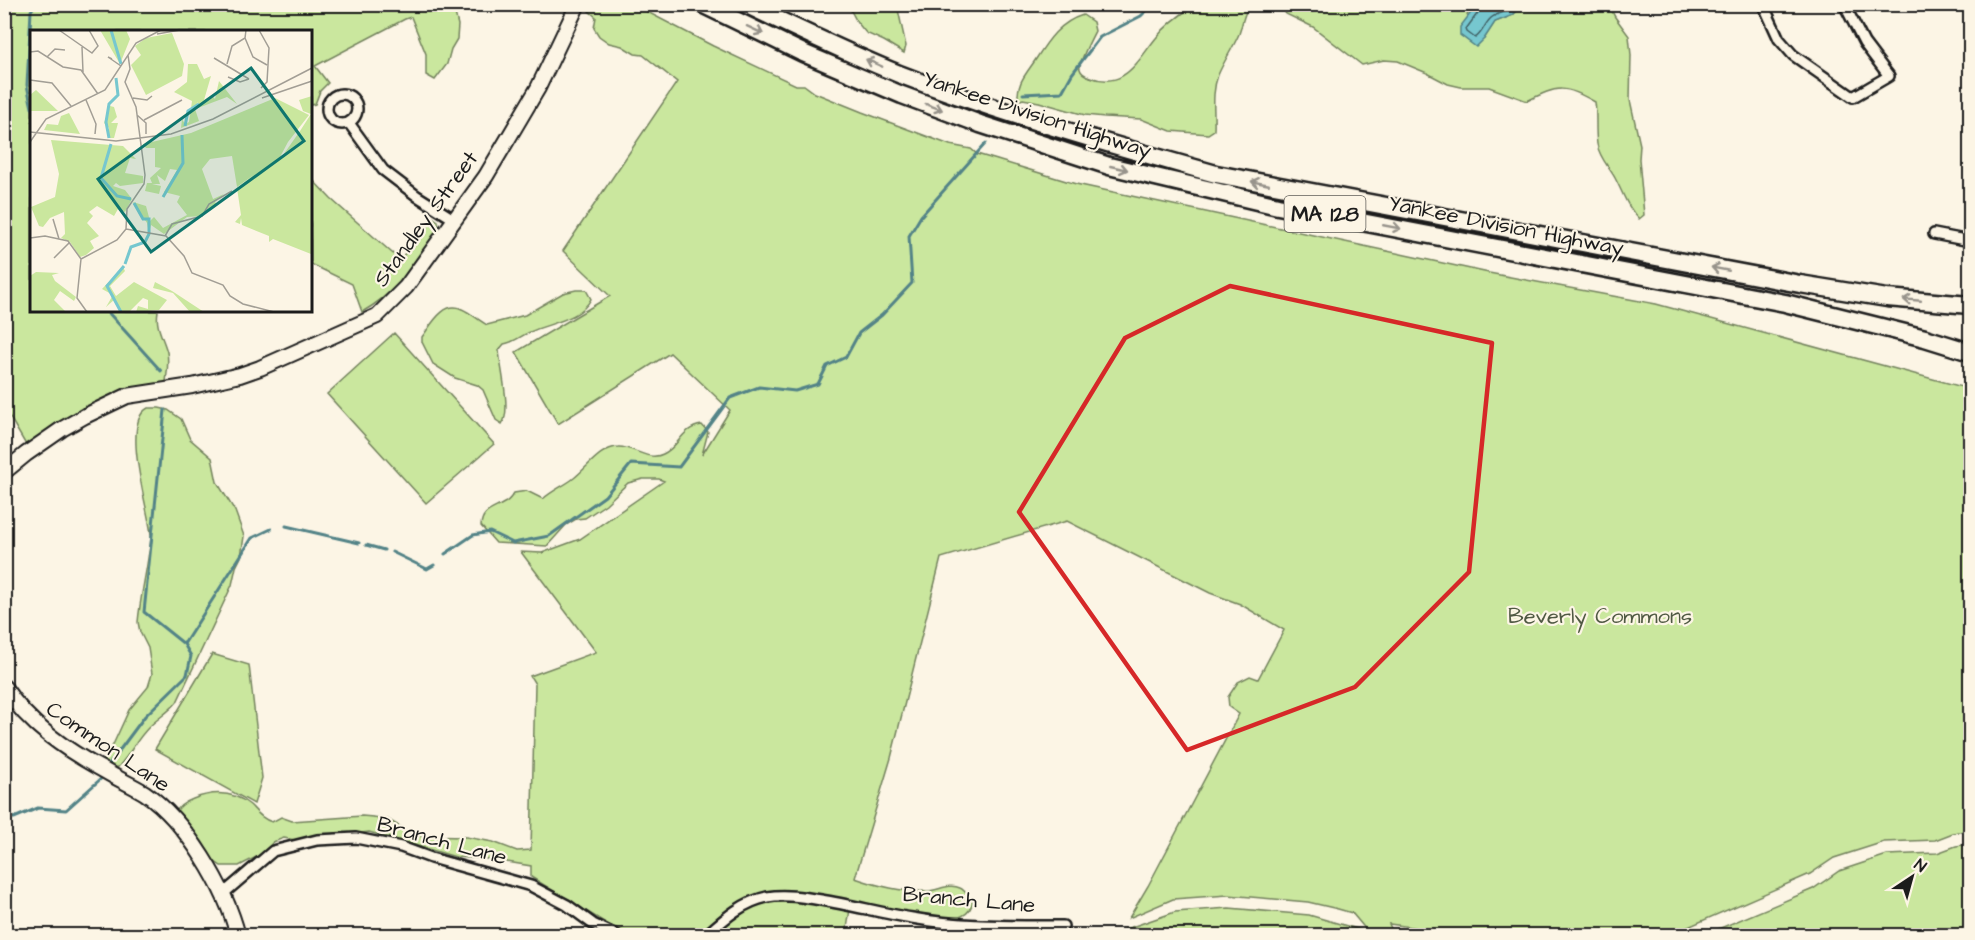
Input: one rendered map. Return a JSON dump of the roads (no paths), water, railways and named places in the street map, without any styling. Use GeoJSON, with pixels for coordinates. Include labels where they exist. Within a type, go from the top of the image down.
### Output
{"type":"FeatureCollection","features":[{"type":"Feature","properties":{"kind":"highway","name":"Yankee Division Highway"},"geometry":{"type":"LineString","coordinates":[[702,4],[803,53],[902,95],[980,124],[1109,166],[1278,206],[1785,303],[1914,335],[1971,352]]}},
{"type":"Feature","properties":{"kind":"highway","name":"Yankee Division Highway"},"geometry":{"type":"LineString","coordinates":[[745,4],[896,73],[1121,148],[1216,174],[1800,284],[1887,298],[1971,305]]}},
{"type":"Feature","properties":{"kind":"street","name":"Standley Street"},"geometry":{"type":"LineString","coordinates":[[4,472],[62,429],[127,396],[192,386],[240,375],[377,316],[406,286],[486,176],[550,65],[578,4]]}},
{"type":"Feature","properties":{"kind":"street"},"geometry":{"type":"LineString","coordinates":[[1763,4],[1779,39],[1793,55],[1853,97],[1889,76],[1864,43],[1844,4]]}},
{"type":"Feature","properties":{"kind":"street"},"geometry":{"type":"LineString","coordinates":[[349,123],[383,170],[417,196],[455,220]]}},
{"type":"Feature","properties":{"kind":"street"},"geometry":{"type":"LineString","coordinates":[[1934,234],[1971,241]]}},
{"type":"Feature","properties":{"kind":"street","name":"Common Lane"},"geometry":{"type":"LineString","coordinates":[[4,687],[29,718],[53,739],[107,773],[143,792],[169,814],[200,853],[223,894],[238,936]]}},
{"type":"Feature","properties":{"kind":"street","name":"Branch Lane"},"geometry":{"type":"LineString","coordinates":[[223,894],[273,851],[317,840],[356,838],[401,847],[431,858],[531,886],[567,905],[593,924],[618,936]]}},
{"type":"Feature","properties":{"kind":"street","name":"Branch Lane"},"geometry":{"type":"LineString","coordinates":[[705,936],[747,903],[783,894],[862,907],[913,919],[1003,926],[1063,926]]}},
{"type":"Feature","properties":{"kind":"water"},"geometry":{"type":"Polygon","coordinates":[[[1477,5],[1522,5],[1513,15],[1495,22],[1476,47],[1460,35],[1460,27],[1477,5]]]}},
{"type":"Feature","properties":{"kind":"waterway"},"geometry":{"type":"LineString","coordinates":[[30,99],[27,85],[31,11],[35,4]]}},
{"type":"Feature","properties":{"kind":"waterway"},"geometry":{"type":"LineString","coordinates":[[1023,94],[1062,92],[1072,74],[1100,37],[1141,16],[1153,4]]}},
{"type":"Feature","properties":{"kind":"waterway"},"geometry":{"type":"LineString","coordinates":[[445,554],[473,535],[490,532],[513,543],[549,536],[605,496],[631,464],[679,467],[730,398],[759,387],[795,391],[818,384],[827,366],[846,357],[859,333],[882,315],[912,283],[909,236],[921,216],[986,143]]}},
{"type":"Feature","properties":{"kind":"waterway"},"geometry":{"type":"LineString","coordinates":[[108,312],[161,371]]}},
{"type":"Feature","properties":{"kind":"waterway"},"geometry":{"type":"LineString","coordinates":[[107,767],[145,716],[187,675],[191,656],[184,644],[144,612],[165,410]]}},
{"type":"Feature","properties":{"kind":"waterway"},"geometry":{"type":"LineString","coordinates":[[286,526],[359,543]]}},
{"type":"Feature","properties":{"kind":"waterway"},"geometry":{"type":"LineString","coordinates":[[184,644],[252,538],[271,529]]}},
{"type":"Feature","properties":{"kind":"waterway"},"geometry":{"type":"LineString","coordinates":[[366,545],[384,550]]}},
{"type":"Feature","properties":{"kind":"waterway"},"geometry":{"type":"LineString","coordinates":[[392,552],[427,569],[434,565]]}},
{"type":"Feature","properties":{"kind":"waterway"},"geometry":{"type":"LineString","coordinates":[[4,816],[14,818],[38,808],[66,810],[104,776]]}},
{"type":"Feature","properties":{"kind":"park label","name":"Beverly Commons"},"geometry":{"type":"Point","coordinates":[1600,616]}}]}
